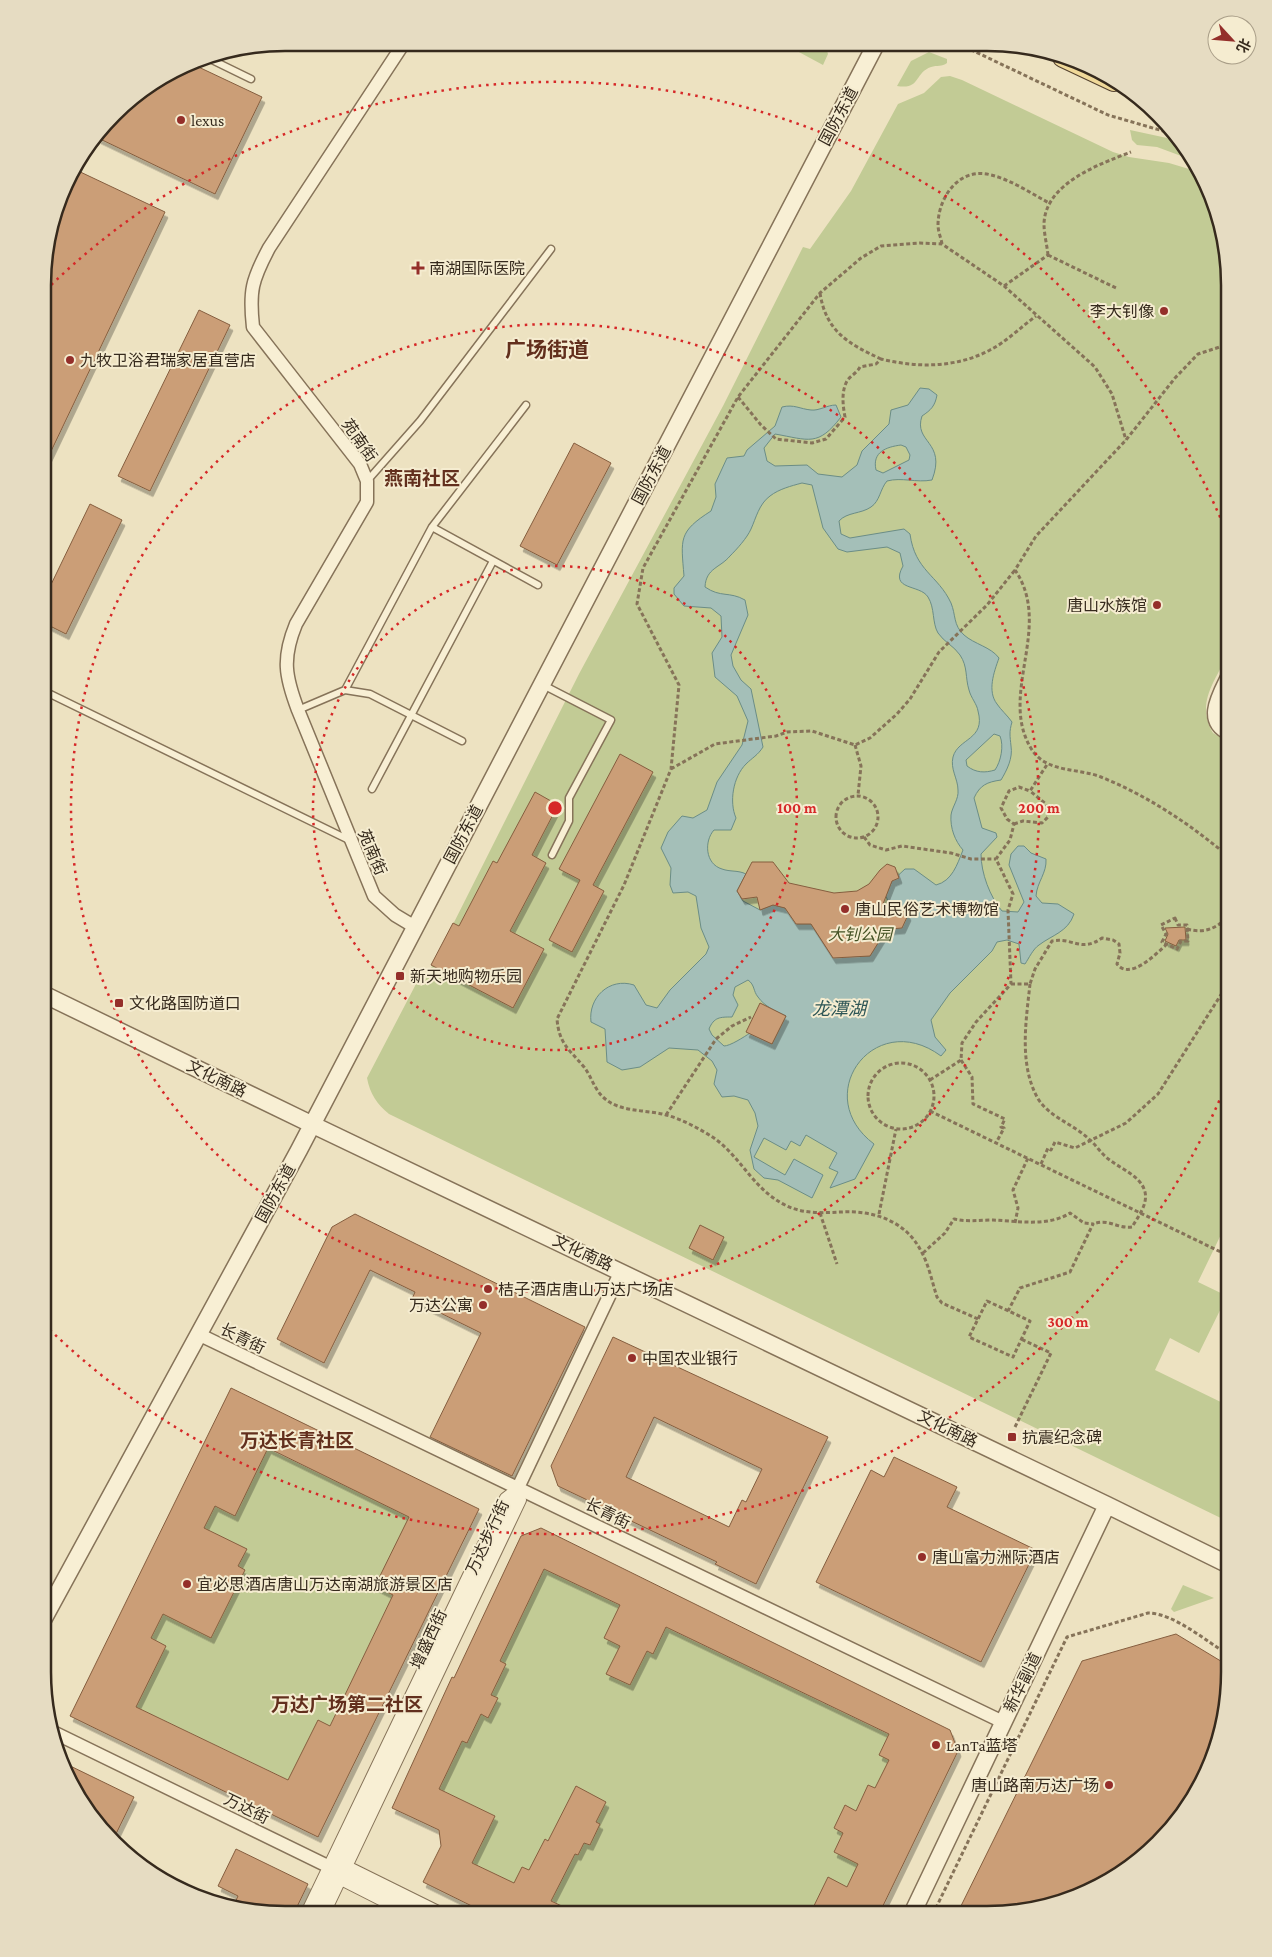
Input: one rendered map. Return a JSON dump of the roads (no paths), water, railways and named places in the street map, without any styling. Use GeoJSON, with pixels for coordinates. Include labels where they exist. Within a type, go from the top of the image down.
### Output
{"type":"FeatureCollection","features":[{"type":"Feature","properties":{"kind":"street","name":"苑南街"},"geometry":{"type":"LineString","coordinates":[[399,51],[269,248],[255,273],[250,299],[253,327],[360,464],[367,481],[367,502],[296,624],[288,645],[286,666],[290,688],[298,710],[374,896],[395,915],[415,927]]}},
{"type":"Feature","properties":{"kind":"street","name":"国防东道"},"geometry":{"type":"LineString","coordinates":[[51,1605],[311,1124],[872,51]]}},
{"type":"Feature","properties":{"kind":"street"},"geometry":{"type":"LineString","coordinates":[[1221,690],[1213,712],[1216,724],[1221,728]]}},
{"type":"Feature","properties":{"kind":"street","name":"文化南路"},"geometry":{"type":"LineString","coordinates":[[51,997],[311,1124],[1108,1504],[1221,1561]]}},
{"type":"Feature","properties":{"kind":"street","name":"增盛西街"},"geometry":{"type":"LineString","coordinates":[[320,1906],[338,1871],[622,1271]]}},
{"type":"Feature","properties":{"kind":"street","name":"长青街"},"geometry":{"type":"LineString","coordinates":[[198,1334],[1003,1722]]}},
{"type":"Feature","properties":{"kind":"street","name":"新华副道"},"geometry":{"type":"LineString","coordinates":[[916,1906],[1108,1504]]}},
{"type":"Feature","properties":{"kind":"street","name":"万达街"},"geometry":{"type":"LineString","coordinates":[[60,1736],[410,1906]]}},
{"type":"Feature","properties":{"kind":"street"},"geometry":{"type":"LineString","coordinates":[[311,1906],[338,1871]]}},
{"type":"Feature","properties":{"kind":"street"},"geometry":{"type":"LineString","coordinates":[[327,1906],[338,1871]]}},
{"type":"Feature","properties":{"kind":"street"},"geometry":{"type":"LineString","coordinates":[[338,1871],[395,1906]]}},
{"type":"Feature","properties":{"kind":"street"},"geometry":{"type":"LineString","coordinates":[[338,1871],[425,1906]]}},
{"type":"Feature","properties":{"kind":"lane"},"geometry":{"type":"LineString","coordinates":[[216,62],[251,79]]}},
{"type":"Feature","properties":{"kind":"lane"},"geometry":{"type":"LineString","coordinates":[[367,481],[420,422],[551,249]]}},
{"type":"Feature","properties":{"kind":"lane"},"geometry":{"type":"LineString","coordinates":[[345,690],[432,527],[526,405]]}},
{"type":"Feature","properties":{"kind":"lane"},"geometry":{"type":"LineString","coordinates":[[432,527],[538,585]]}},
{"type":"Feature","properties":{"kind":"lane"},"geometry":{"type":"LineString","coordinates":[[372,789],[493,561]]}},
{"type":"Feature","properties":{"kind":"lane"},"geometry":{"type":"LineString","coordinates":[[542,684],[611,720],[569,798],[569,821],[552,855]]}},
{"type":"Feature","properties":{"kind":"lane"},"geometry":{"type":"LineString","coordinates":[[298,710],[345,690],[370,694],[462,741]]}},
{"type":"Feature","properties":{"kind":"lane"},"geometry":{"type":"LineString","coordinates":[[51,694],[350,840]]}},
{"type":"Feature","properties":{"kind":"water","name":"龙潭湖"},"geometry":{"type":"Polygon","coordinates":[[[920,388],[929,389],[937,395],[932,407],[922,416],[920,425],[936,457],[936,467],[932,480],[887,481],[876,502],[871,507],[846,516],[839,521],[841,534],[850,538],[904,529],[910,534],[913,546],[922,565],[940,586],[951,603],[956,624],[960,631],[968,638],[992,651],[999,658],[992,681],[992,693],[997,704],[1012,722],[1010,729],[1011,755],[1001,780],[984,785],[974,798],[982,828],[996,833],[997,837],[981,854],[984,877],[990,892],[1002,911],[1018,912],[1024,902],[1009,865],[1011,854],[1018,846],[1024,846],[1031,853],[1046,859],[1045,869],[1036,896],[1042,903],[1058,904],[1074,914],[1068,925],[1037,947],[1025,964],[1021,963],[1019,944],[1007,940],[997,942],[992,951],[950,993],[931,1020],[935,1037],[946,1050],[941,1056],[917,1044],[894,1042],[874,1049],[858,1063],[849,1082],[848,1103],[856,1124],[874,1144],[855,1179],[830,1188],[838,1172],[829,1168],[837,1153],[806,1135],[800,1146],[791,1141],[786,1150],[764,1138],[754,1157],[785,1175],[794,1159],[823,1175],[812,1198],[778,1180],[764,1178],[754,1169],[750,1150],[758,1126],[755,1113],[748,1100],[734,1096],[722,1097],[714,1084],[717,1070],[712,1061],[698,1050],[669,1048],[640,1067],[622,1070],[607,1062],[605,1029],[591,1022],[591,1013],[593,1005],[602,992],[616,984],[625,983],[634,985],[646,1005],[657,1008],[670,990],[706,954],[709,947],[701,928],[696,896],[688,892],[673,893],[670,885],[671,868],[661,848],[668,832],[682,816],[693,818],[707,810],[717,782],[742,745],[748,721],[737,696],[715,677],[712,653],[722,637],[721,616],[711,608],[684,606],[674,594],[674,588],[684,576],[682,553],[687,531],[700,518],[711,511],[716,497],[715,484],[727,458],[744,456],[747,450],[775,426],[782,407],[794,406],[814,410],[836,405],[841,417],[826,433],[812,439],[775,434],[764,448],[767,461],[775,466],[807,465],[818,474],[842,477],[857,465],[862,451],[889,424],[891,410],[908,405],[920,388]],[[901,445],[885,449],[878,455],[875,464],[876,470],[883,473],[909,460],[910,455],[906,447],[901,445]],[[802,483],[785,488],[766,499],[760,507],[744,540],[726,560],[711,572],[706,581],[705,587],[711,590],[745,600],[748,615],[731,655],[733,666],[741,680],[751,689],[763,747],[742,769],[735,783],[733,805],[736,818],[731,830],[714,830],[709,840],[708,852],[709,857],[716,866],[725,870],[746,874],[737,891],[743,901],[760,910],[773,905],[785,908],[797,924],[811,924],[833,957],[870,956],[883,935],[908,915],[900,904],[889,904],[886,896],[892,881],[905,869],[914,869],[936,885],[942,883],[950,876],[959,861],[963,850],[955,838],[951,825],[951,815],[958,793],[952,761],[956,751],[978,728],[978,711],[969,690],[963,659],[938,633],[928,597],[900,580],[903,566],[900,553],[887,547],[847,552],[838,549],[823,528],[812,485],[802,483]],[[994,734],[966,760],[967,766],[974,770],[984,772],[995,770],[1001,753],[1002,744],[1000,736],[994,734]],[[748,980],[735,987],[733,995],[738,1005],[732,1017],[721,1018],[713,1022],[709,1029],[712,1035],[724,1046],[750,1033],[772,1044],[786,1016],[764,1003],[756,995],[752,984],[748,980]]]}},
{"type":"Feature","properties":{"kind":"place","name":"lexus"},"geometry":{"type":"Point","coordinates":[181,120]}},
{"type":"Feature","properties":{"kind":"place","name":"南湖国际医院"},"geometry":{"type":"Point","coordinates":[418,268]}},
{"type":"Feature","properties":{"kind":"place","name":"李大钊像"},"geometry":{"type":"Point","coordinates":[1164,311]}},
{"type":"Feature","properties":{"kind":"place","name":"九牧卫浴君瑞家居直营店"},"geometry":{"type":"Point","coordinates":[70,360]}},
{"type":"Feature","properties":{"kind":"place","name":"唐山水族馆"},"geometry":{"type":"Point","coordinates":[1157,605]}},
{"type":"Feature","properties":{"kind":"place","name":"唐山民俗艺术博物馆"},"geometry":{"type":"Point","coordinates":[845,909]}},
{"type":"Feature","properties":{"kind":"place","name":"新天地购物乐园"},"geometry":{"type":"Point","coordinates":[400,976]}},
{"type":"Feature","properties":{"kind":"place","name":"文化路国防道口"},"geometry":{"type":"Point","coordinates":[119,1003]}},
{"type":"Feature","properties":{"kind":"place","name":"桔子酒店唐山万达广场店"},"geometry":{"type":"Point","coordinates":[488,1289]}},
{"type":"Feature","properties":{"kind":"place","name":"万达公寓"},"geometry":{"type":"Point","coordinates":[483,1305]}},
{"type":"Feature","properties":{"kind":"place","name":"中国农业银行"},"geometry":{"type":"Point","coordinates":[632,1358]}},
{"type":"Feature","properties":{"kind":"place","name":"抗震纪念碑"},"geometry":{"type":"Point","coordinates":[1012,1437]}},
{"type":"Feature","properties":{"kind":"place","name":"唐山富力洲际酒店"},"geometry":{"type":"Point","coordinates":[922,1557]}},
{"type":"Feature","properties":{"kind":"place","name":"宜必思酒店唐山万达南湖旅游景区店"},"geometry":{"type":"Point","coordinates":[187,1584]}},
{"type":"Feature","properties":{"kind":"place","name":"LanTa蓝塔"},"geometry":{"type":"Point","coordinates":[936,1745]}},
{"type":"Feature","properties":{"kind":"place","name":"唐山路南万达广场"},"geometry":{"type":"Point","coordinates":[1109,1785]}},
{"type":"Feature","properties":{"kind":"district","name":"广场街道"},"geometry":{"type":"Point","coordinates":[547,350]}},
{"type":"Feature","properties":{"kind":"district","name":"燕南社区"},"geometry":{"type":"Point","coordinates":[422,478]}},
{"type":"Feature","properties":{"kind":"district","name":"万达长青社区"},"geometry":{"type":"Point","coordinates":[297,1440]}},
{"type":"Feature","properties":{"kind":"district","name":"万达广场第二社区"},"geometry":{"type":"Point","coordinates":[347,1704]}},
{"type":"Feature","properties":{"kind":"park label","name":"大钊公园"},"geometry":{"type":"Point","coordinates":[860,934]}}]}
